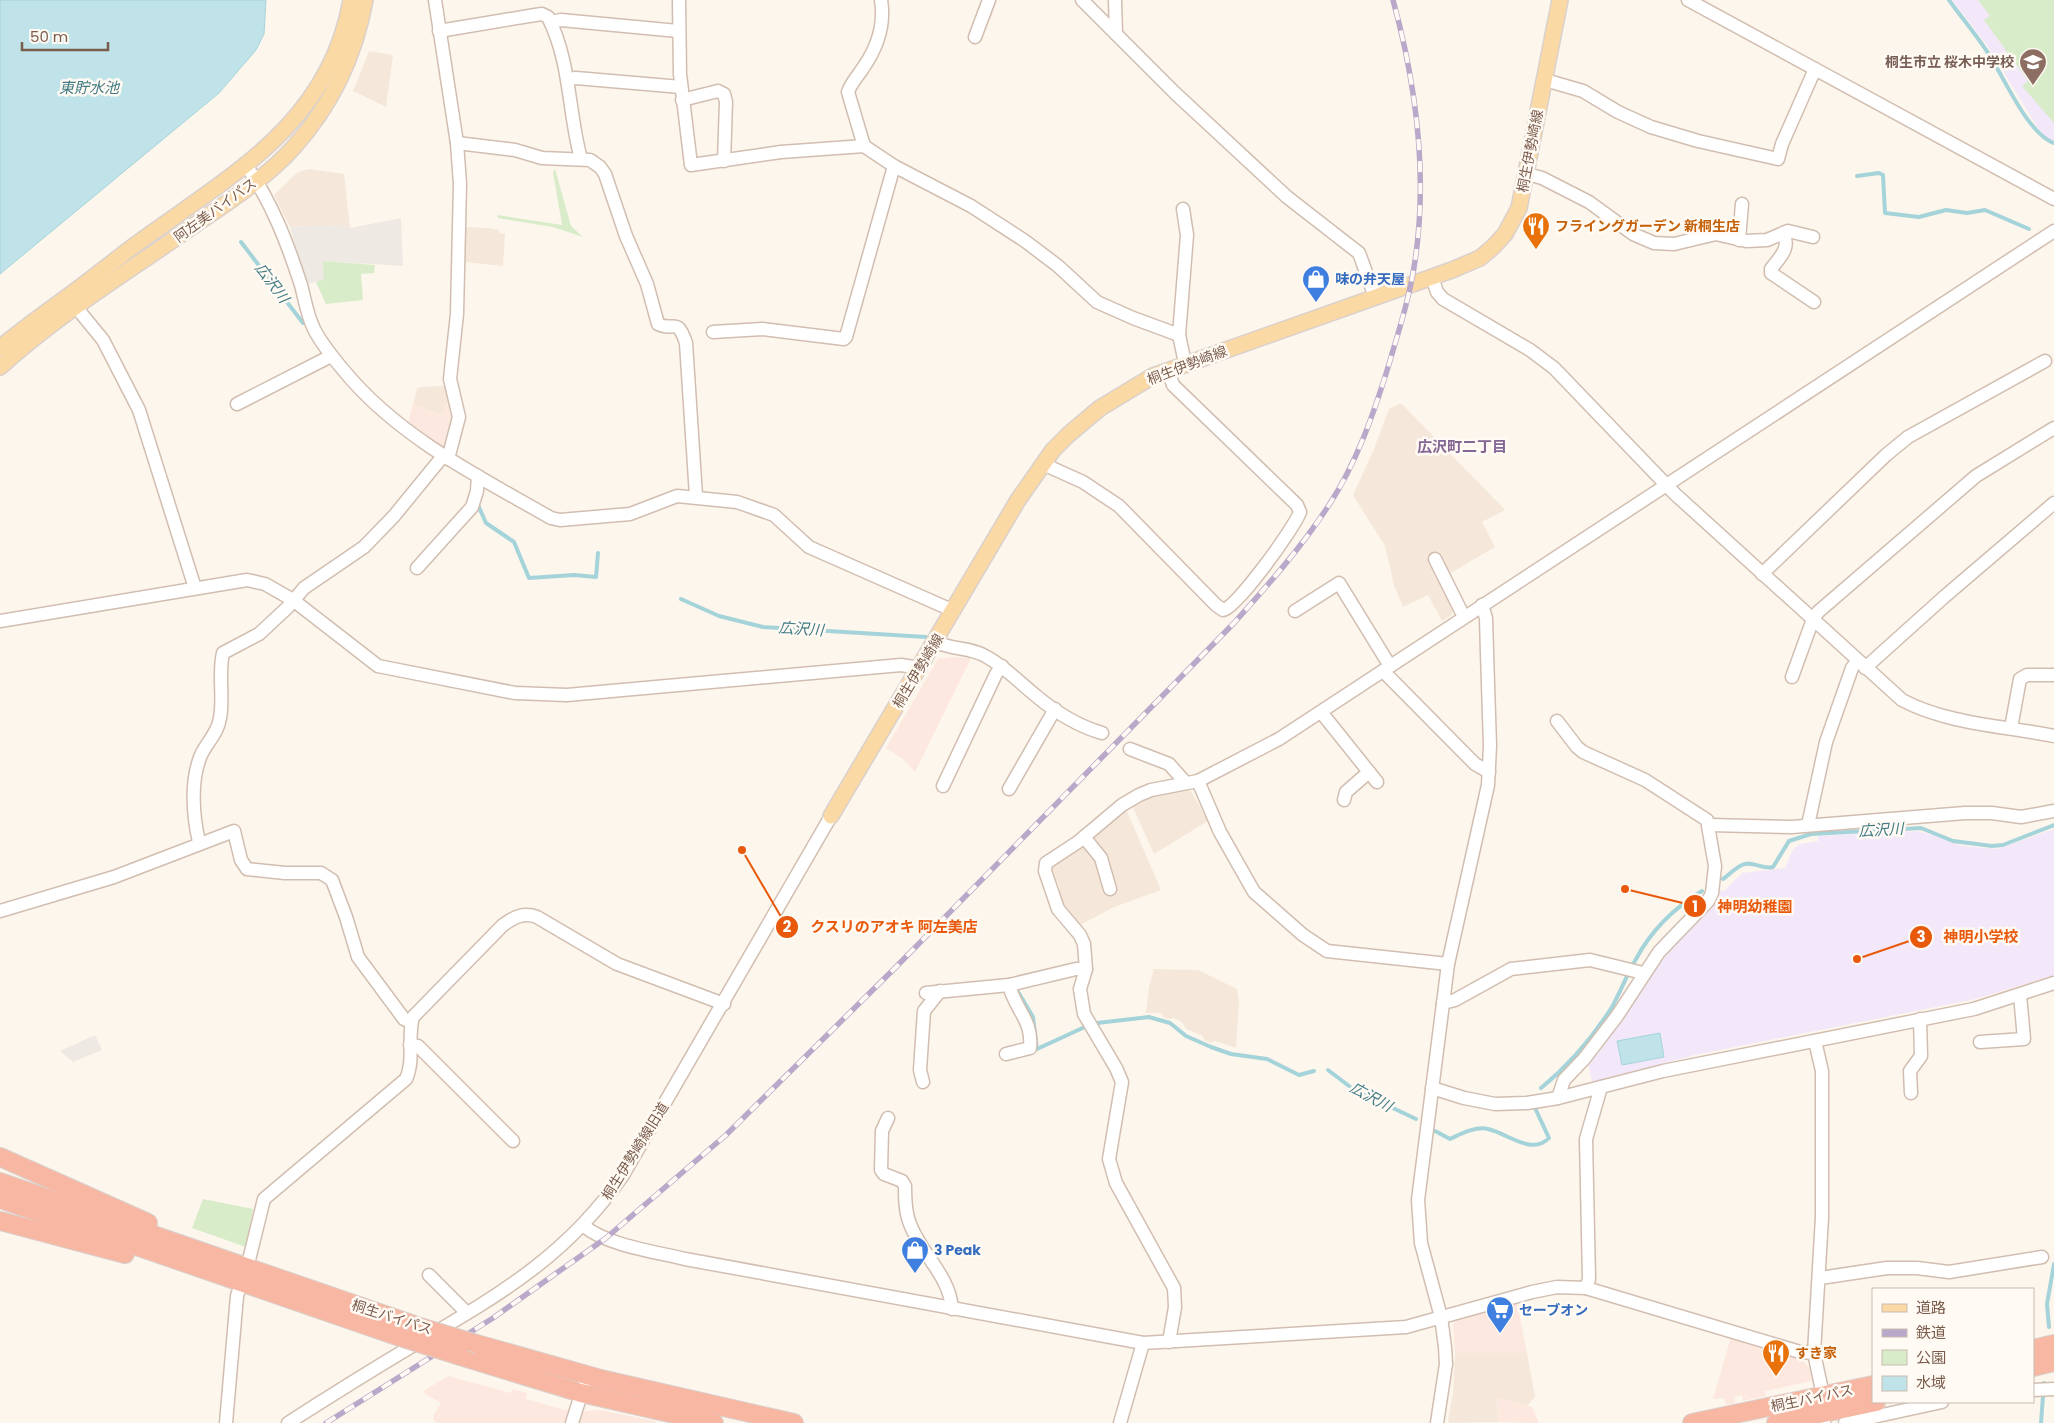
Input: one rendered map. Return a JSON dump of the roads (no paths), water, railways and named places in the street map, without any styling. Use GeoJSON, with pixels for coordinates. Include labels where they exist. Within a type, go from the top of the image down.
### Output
{"type":"FeatureCollection","features":[{"type":"Feature","properties":{"kind":"highway"},"geometry":{"type":"LineString","coordinates":[[0,1157],[162,1229],[222,1250],[244,1276]]}},
{"type":"Feature","properties":{"kind":"highway","name":"桐生バイパス"},"geometry":{"type":"LineString","coordinates":[[0,1182],[400,1336],[581,1393],[714,1423]]}},
{"type":"Feature","properties":{"kind":"highway","name":"桐生バイパス"},"geometry":{"type":"LineString","coordinates":[[0,1198],[244,1276],[587,1376],[794,1423]]}},
{"type":"Feature","properties":{"kind":"highway"},"geometry":{"type":"LineString","coordinates":[[0,1221],[49,1233],[205,1278],[244,1276]]}},
{"type":"Feature","properties":{"kind":"highway"},"geometry":{"type":"LineString","coordinates":[[2034,1349],[2054,1344]]}},
{"type":"Feature","properties":{"kind":"highway"},"geometry":{"type":"LineString","coordinates":[[2034,1367],[2054,1362]]}},
{"type":"Feature","properties":{"kind":"highway","name":"桐生バイパス"},"geometry":{"type":"LineString","coordinates":[[1692,1423],[1872,1384]]}},
{"type":"Feature","properties":{"kind":"highway","name":"桐生バイパス"},"geometry":{"type":"LineString","coordinates":[[1776,1423],[1824,1418],[1873,1403]]}},
{"type":"Feature","properties":{"kind":"main road","name":"阿左美バイパス"},"geometry":{"type":"LineString","coordinates":[[0,348],[141,241],[246,166],[281,134],[312,98],[339,46],[351,0]]}},
{"type":"Feature","properties":{"kind":"main road","name":"阿左美バイパス"},"geometry":{"type":"LineString","coordinates":[[0,367],[41,332],[256,180],[293,148],[321,112],[336,86],[356,37],[365,0]]}},
{"type":"Feature","properties":{"kind":"main road","name":"桐生伊勢崎線"},"geometry":{"type":"LineString","coordinates":[[831,816],[936,642],[1018,500],[1043,464],[1068,435],[1100,408],[1153,376],[1432,277],[1480,258],[1501,240],[1519,208],[1560,0]]}},
{"type":"Feature","properties":{"kind":"street"},"geometry":{"type":"LineString","coordinates":[[199,842],[194,815],[196,779],[202,753],[215,735],[220,718],[224,653],[259,634],[304,588],[338,567],[376,537],[446,458],[459,417],[450,379],[458,305],[460,195],[457,143],[435,0]]}},
{"type":"Feature","properties":{"kind":"street"},"geometry":{"type":"LineString","coordinates":[[679,0],[678,31],[682,93],[691,165],[781,152],[808,152],[864,146]]}},
{"type":"Feature","properties":{"kind":"street"},"geometry":{"type":"LineString","coordinates":[[880,0],[881,20],[878,38],[870,57],[848,92],[864,146],[894,166],[971,206],[1025,241],[1058,266],[1097,302],[1179,335]]}},
{"type":"Feature","properties":{"kind":"street"},"geometry":{"type":"LineString","coordinates":[[975,37],[989,0]]}},
{"type":"Feature","properties":{"kind":"street"},"geometry":{"type":"LineString","coordinates":[[1082,0],[1175,93],[1287,196],[1358,253],[1375,297]]}},
{"type":"Feature","properties":{"kind":"street"},"geometry":{"type":"LineString","coordinates":[[1115,0],[1116,34]]}},
{"type":"Feature","properties":{"kind":"street"},"geometry":{"type":"LineString","coordinates":[[1688,0],[2054,199]]}},
{"type":"Feature","properties":{"kind":"street"},"geometry":{"type":"LineString","coordinates":[[439,31],[542,14],[548,17],[563,55],[576,142],[581,159]]}},
{"type":"Feature","properties":{"kind":"street"},"geometry":{"type":"LineString","coordinates":[[551,22],[560,20],[678,31]]}},
{"type":"Feature","properties":{"kind":"street"},"geometry":{"type":"LineString","coordinates":[[1544,80],[1583,91],[1618,112],[1651,127],[1698,141],[1778,159],[1782,144],[1815,69]]}},
{"type":"Feature","properties":{"kind":"street"},"geometry":{"type":"LineString","coordinates":[[568,79],[576,78],[682,93],[718,91],[724,94],[726,102],[724,161]]}},
{"type":"Feature","properties":{"kind":"street"},"geometry":{"type":"LineString","coordinates":[[457,143],[515,150],[542,158],[581,159],[596,163],[605,174],[626,236],[647,284],[658,324],[676,326],[682,332],[686,343],[696,496]]}},
{"type":"Feature","properties":{"kind":"street"},"geometry":{"type":"LineString","coordinates":[[246,166],[266,196],[286,240],[313,328],[331,356],[372,401],[446,458],[551,518],[560,520],[623,515],[678,496],[696,496],[737,502],[774,515],[809,547],[954,611]]}},
{"type":"Feature","properties":{"kind":"street"},"geometry":{"type":"LineString","coordinates":[[713,332],[762,329],[844,339],[894,166]]}},
{"type":"Feature","properties":{"kind":"street"},"geometry":{"type":"LineString","coordinates":[[1527,174],[1542,178],[1589,202],[1633,234],[1647,241],[1668,245],[1716,234],[1739,240],[1766,240],[1792,231],[1813,237]]}},
{"type":"Feature","properties":{"kind":"street"},"geometry":{"type":"LineString","coordinates":[[1739,240],[1742,204]]}},
{"type":"Feature","properties":{"kind":"street"},"geometry":{"type":"LineString","coordinates":[[1183,209],[1187,235],[1179,335],[1185,364]]}},
{"type":"Feature","properties":{"kind":"street"},"geometry":{"type":"LineString","coordinates":[[1169,1342],[1175,1307],[1174,1288],[1116,1183],[1109,1159],[1122,1082],[1116,1068],[1084,1014],[1080,989],[1086,969],[1084,944],[1080,935],[1058,909],[1044,867],[1050,860],[1084,836],[1122,805],[1139,795],[1151,790],[1192,782],[1279,739],[2054,231]]}},
{"type":"Feature","properties":{"kind":"street"},"geometry":{"type":"LineString","coordinates":[[1783,233],[1787,242],[1786,249],[1771,269],[1771,273],[1814,302]]}},
{"type":"Feature","properties":{"kind":"street"},"geometry":{"type":"LineString","coordinates":[[1432,277],[1437,292],[1443,299],[1530,350],[1554,368],[1667,485],[1894,694],[1915,707],[1946,717],[2054,736]]}},
{"type":"Feature","properties":{"kind":"street"},"geometry":{"type":"LineString","coordinates":[[76,307],[103,340],[139,410],[195,588]]}},
{"type":"Feature","properties":{"kind":"street"},"geometry":{"type":"LineString","coordinates":[[237,404],[331,356]]}},
{"type":"Feature","properties":{"kind":"street"},"geometry":{"type":"LineString","coordinates":[[1762,574],[1886,455],[1908,437],[2046,361]]}},
{"type":"Feature","properties":{"kind":"street"},"geometry":{"type":"LineString","coordinates":[[1043,464],[1083,482],[1119,506],[1216,605],[1223,610],[1229,608],[1251,584],[1300,512],[1297,505],[1173,385],[1168,370]]}},
{"type":"Feature","properties":{"kind":"street"},"geometry":{"type":"LineString","coordinates":[[1792,677],[1812,619],[1976,476],[2054,428]]}},
{"type":"Feature","properties":{"kind":"street"},"geometry":{"type":"LineString","coordinates":[[417,568],[472,507],[477,491],[478,476]]}},
{"type":"Feature","properties":{"kind":"street"},"geometry":{"type":"LineString","coordinates":[[1808,825],[1826,742],[1852,668],[1861,664],[1944,597],[2054,504]]}},
{"type":"Feature","properties":{"kind":"street"},"geometry":{"type":"LineString","coordinates":[[1435,559],[1464,617]]}},
{"type":"Feature","properties":{"kind":"street"},"geometry":{"type":"LineString","coordinates":[[0,621],[239,581],[253,581],[271,586],[293,600],[378,666],[515,693],[567,695],[901,665],[920,668]]}},
{"type":"Feature","properties":{"kind":"street"},"geometry":{"type":"LineString","coordinates":[[1295,611],[1339,583],[1386,668],[1475,764],[1488,772]]}},
{"type":"Feature","properties":{"kind":"street"},"geometry":{"type":"LineString","coordinates":[[1437,1423],[1446,1364],[1440,1317],[1422,1248],[1419,1226],[1419,1188],[1448,964],[1483,815],[1488,772],[1488,653],[1486,618],[1482,606]]}},
{"type":"Feature","properties":{"kind":"street"},"geometry":{"type":"LineString","coordinates":[[936,642],[944,646],[981,653],[1002,666],[1035,695],[1055,709],[1082,725],[1102,733]]}},
{"type":"Feature","properties":{"kind":"street"},"geometry":{"type":"LineString","coordinates":[[943,786],[996,674],[1002,666]]}},
{"type":"Feature","properties":{"kind":"street"},"geometry":{"type":"LineString","coordinates":[[2011,728],[2020,680],[2027,675],[2054,675]]}},
{"type":"Feature","properties":{"kind":"street"},"geometry":{"type":"LineString","coordinates":[[1009,789],[1055,709]]}},
{"type":"Feature","properties":{"kind":"street"},"geometry":{"type":"LineString","coordinates":[[1321,712],[1373,777],[1346,792],[1344,800]]}},
{"type":"Feature","properties":{"kind":"street"},"geometry":{"type":"LineString","coordinates":[[1556,721],[1583,752],[1645,780],[1702,815],[1710,825],[1716,866],[1712,893],[1702,908],[1659,952],[1634,971],[1617,1016],[1584,1059],[1564,1080],[1558,1098]]}},
{"type":"Feature","properties":{"kind":"street"},"geometry":{"type":"LineString","coordinates":[[1130,749],[1169,764],[1192,782],[1254,892],[1303,935],[1328,952],[1448,964]]}},
{"type":"Feature","properties":{"kind":"street"},"geometry":{"type":"LineString","coordinates":[[1710,825],[1772,827],[1965,814],[1992,813],[2021,817],[2054,812]]}},
{"type":"Feature","properties":{"kind":"street","name":"桐生伊勢崎線旧道"},"geometry":{"type":"LineString","coordinates":[[288,1423],[467,1314],[529,1273],[584,1226],[623,1175],[724,1004],[831,816]]}},
{"type":"Feature","properties":{"kind":"street"},"geometry":{"type":"LineString","coordinates":[[0,911],[114,877],[199,842],[234,831],[241,860],[247,868],[285,873],[321,872],[332,880],[358,957],[404,1019],[412,1022]]}},
{"type":"Feature","properties":{"kind":"street"},"geometry":{"type":"LineString","coordinates":[[1084,836],[1101,858],[1110,889]]}},
{"type":"Feature","properties":{"kind":"street"},"geometry":{"type":"LineString","coordinates":[[226,1423],[237,1296],[264,1199],[406,1079],[410,1065],[412,1022],[420,1009],[503,924],[512,918],[525,914],[537,918],[617,964],[724,1004]]}},
{"type":"Feature","properties":{"kind":"street"},"geometry":{"type":"LineString","coordinates":[[1443,1002],[1455,1000],[1511,969],[1590,960],[1634,971]]}},
{"type":"Feature","properties":{"kind":"street"},"geometry":{"type":"LineString","coordinates":[[926,993],[1009,985],[1076,969],[1086,969]]}},
{"type":"Feature","properties":{"kind":"street"},"geometry":{"type":"LineString","coordinates":[[1432,1088],[1464,1098],[1495,1104],[1527,1103],[1558,1098],[1663,1072],[1974,1009],[2054,983]]}},
{"type":"Feature","properties":{"kind":"street"},"geometry":{"type":"LineString","coordinates":[[1006,1054],[1030,1048],[1031,1041],[1029,1024],[1011,995],[1009,985]]}},
{"type":"Feature","properties":{"kind":"street"},"geometry":{"type":"LineString","coordinates":[[923,1082],[920,1070],[924,1011],[940,991]]}},
{"type":"Feature","properties":{"kind":"street"},"geometry":{"type":"LineString","coordinates":[[1980,1042],[2024,1039],[2020,995]]}},
{"type":"Feature","properties":{"kind":"street"},"geometry":{"type":"LineString","coordinates":[[1911,1093],[1910,1071],[1921,1056],[1920,1019]]}},
{"type":"Feature","properties":{"kind":"street"},"geometry":{"type":"LineString","coordinates":[[1815,1041],[1822,1071],[1822,1216],[1820,1278],[1814,1353],[1823,1395],[1824,1418]]}},
{"type":"Feature","properties":{"kind":"street"},"geometry":{"type":"LineString","coordinates":[[410,1045],[418,1046],[514,1141]]}},
{"type":"Feature","properties":{"kind":"street"},"geometry":{"type":"LineString","coordinates":[[1586,1288],[1588,1279],[1586,1139],[1601,1087]]}},
{"type":"Feature","properties":{"kind":"street"},"geometry":{"type":"LineString","coordinates":[[888,1118],[882,1131],[881,1170],[884,1174],[902,1181],[910,1223],[920,1244],[937,1267],[952,1310]]}},
{"type":"Feature","properties":{"kind":"street"},"geometry":{"type":"LineString","coordinates":[[584,1226],[606,1238],[685,1259],[952,1310],[1143,1343],[1394,1328],[1421,1323],[1532,1292],[1556,1288],[1586,1288],[1800,1352],[1814,1353]]}},
{"type":"Feature","properties":{"kind":"street"},"geometry":{"type":"LineString","coordinates":[[1820,1278],[1887,1268],[1917,1268],[1949,1272],[2042,1257]]}},
{"type":"Feature","properties":{"kind":"street"},"geometry":{"type":"LineString","coordinates":[[429,1275],[467,1314]]}},
{"type":"Feature","properties":{"kind":"street"},"geometry":{"type":"LineString","coordinates":[[1120,1423],[1143,1343]]}},
{"type":"Feature","properties":{"kind":"street"},"geometry":{"type":"LineString","coordinates":[[572,1423],[587,1376]]}},
{"type":"Feature","properties":{"kind":"street"},"geometry":{"type":"LineString","coordinates":[[1845,1423],[1937,1403]]}},
{"type":"Feature","properties":{"kind":"water","name":"東貯水池"},"geometry":{"type":"Polygon","coordinates":[[[0,0],[266,0],[264,34],[256,50],[219,93],[0,274],[0,0]]]}},
{"type":"Feature","properties":{"kind":"water"},"geometry":{"type":"Polygon","coordinates":[[[1660,1033],[1664,1057],[1622,1065],[1617,1041],[1660,1033]]]}},
{"type":"Feature","properties":{"kind":"waterway"},"geometry":{"type":"LineString","coordinates":[[1949,0],[1986,50],[2025,116],[2034,128],[2054,143]]}},
{"type":"Feature","properties":{"kind":"waterway"},"geometry":{"type":"LineString","coordinates":[[1857,176],[1879,173],[1883,175],[1885,213],[1919,217],[1946,210],[1967,213],[1985,210],[2029,229]]}},
{"type":"Feature","properties":{"kind":"waterway","name":"広沢川"},"geometry":{"type":"LineString","coordinates":[[241,242],[303,323]]}},
{"type":"Feature","properties":{"kind":"waterway"},"geometry":{"type":"LineString","coordinates":[[478,505],[486,523],[514,542],[529,578],[574,575],[596,577],[598,553]]}},
{"type":"Feature","properties":{"kind":"waterway","name":"広沢川"},"geometry":{"type":"LineString","coordinates":[[681,599],[719,616],[763,627],[926,637]]}},
{"type":"Feature","properties":{"kind":"waterway","name":"広沢川"},"geometry":{"type":"LineString","coordinates":[[1723,879],[1737,868],[1746,864],[1773,867],[1789,841],[1811,834],[1921,828],[1953,841],[1992,846],[2003,845],[2054,825]]}},
{"type":"Feature","properties":{"kind":"waterway","name":"広沢川"},"geometry":{"type":"LineString","coordinates":[[1541,1088],[1571,1060],[1597,1029],[1612,1007],[1649,938],[1673,912],[1702,891]]}},
{"type":"Feature","properties":{"kind":"waterway"},"geometry":{"type":"LineString","coordinates":[[1017,990],[1033,1017],[1037,1049],[1087,1026]]}},
{"type":"Feature","properties":{"kind":"waterway"},"geometry":{"type":"LineString","coordinates":[[1097,1023],[1149,1017],[1170,1023],[1186,1036],[1231,1054],[1267,1059],[1299,1075],[1314,1071]]}},
{"type":"Feature","properties":{"kind":"waterway","name":"広沢川"},"geometry":{"type":"LineString","coordinates":[[1328,1070],[1353,1089],[1416,1119]]}},
{"type":"Feature","properties":{"kind":"waterway","name":"広沢川"},"geometry":{"type":"LineString","coordinates":[[1435,1131],[1450,1139],[1463,1133],[1483,1128],[1495,1131],[1519,1142],[1535,1145],[1549,1138],[1535,1108]]}},
{"type":"Feature","properties":{"kind":"waterway"},"geometry":{"type":"LineString","coordinates":[[2049,1327],[2047,1304],[2054,1264]]}},
{"type":"Feature","properties":{"kind":"waterway"},"geometry":{"type":"LineString","coordinates":[[2041,1423],[2044,1383]]}},
{"type":"Feature","properties":{"kind":"railway"},"geometry":{"type":"LineString","coordinates":[[326,1423],[493,1318],[606,1238],[726,1135],[894,969],[1234,623],[1296,551],[1339,489],[1364,437],[1400,326],[1415,261],[1420,195],[1418,129],[1408,64],[1393,0]]}},
{"type":"Feature","properties":{"kind":"place","name":"桐生市立 桜木中学校"},"geometry":{"type":"Point","coordinates":[2033,86]}},
{"type":"Feature","properties":{"kind":"place","name":"フライングガーデン 新桐生店"},"geometry":{"type":"Point","coordinates":[1536,250]}},
{"type":"Feature","properties":{"kind":"place","name":"味の弁天屋"},"geometry":{"type":"Point","coordinates":[1316,303]}},
{"type":"Feature","properties":{"kind":"place","name":"クスリのアオキ 阿左美店"},"geometry":{"type":"Point","coordinates":[742,850]}},
{"type":"Feature","properties":{"kind":"place","name":"神明幼稚園"},"geometry":{"type":"Point","coordinates":[1625,889]}},
{"type":"Feature","properties":{"kind":"place","name":"神明小学校"},"geometry":{"type":"Point","coordinates":[1857,959]}},
{"type":"Feature","properties":{"kind":"place","name":"3 Peak"},"geometry":{"type":"Point","coordinates":[915,1274]}},
{"type":"Feature","properties":{"kind":"place","name":"セーブオン"},"geometry":{"type":"Point","coordinates":[1500,1334]}},
{"type":"Feature","properties":{"kind":"place","name":"すき家"},"geometry":{"type":"Point","coordinates":[1776,1377]}},
{"type":"Feature","properties":{"kind":"district","name":"広沢町二丁目"},"geometry":{"type":"Point","coordinates":[1462,447]}}]}
